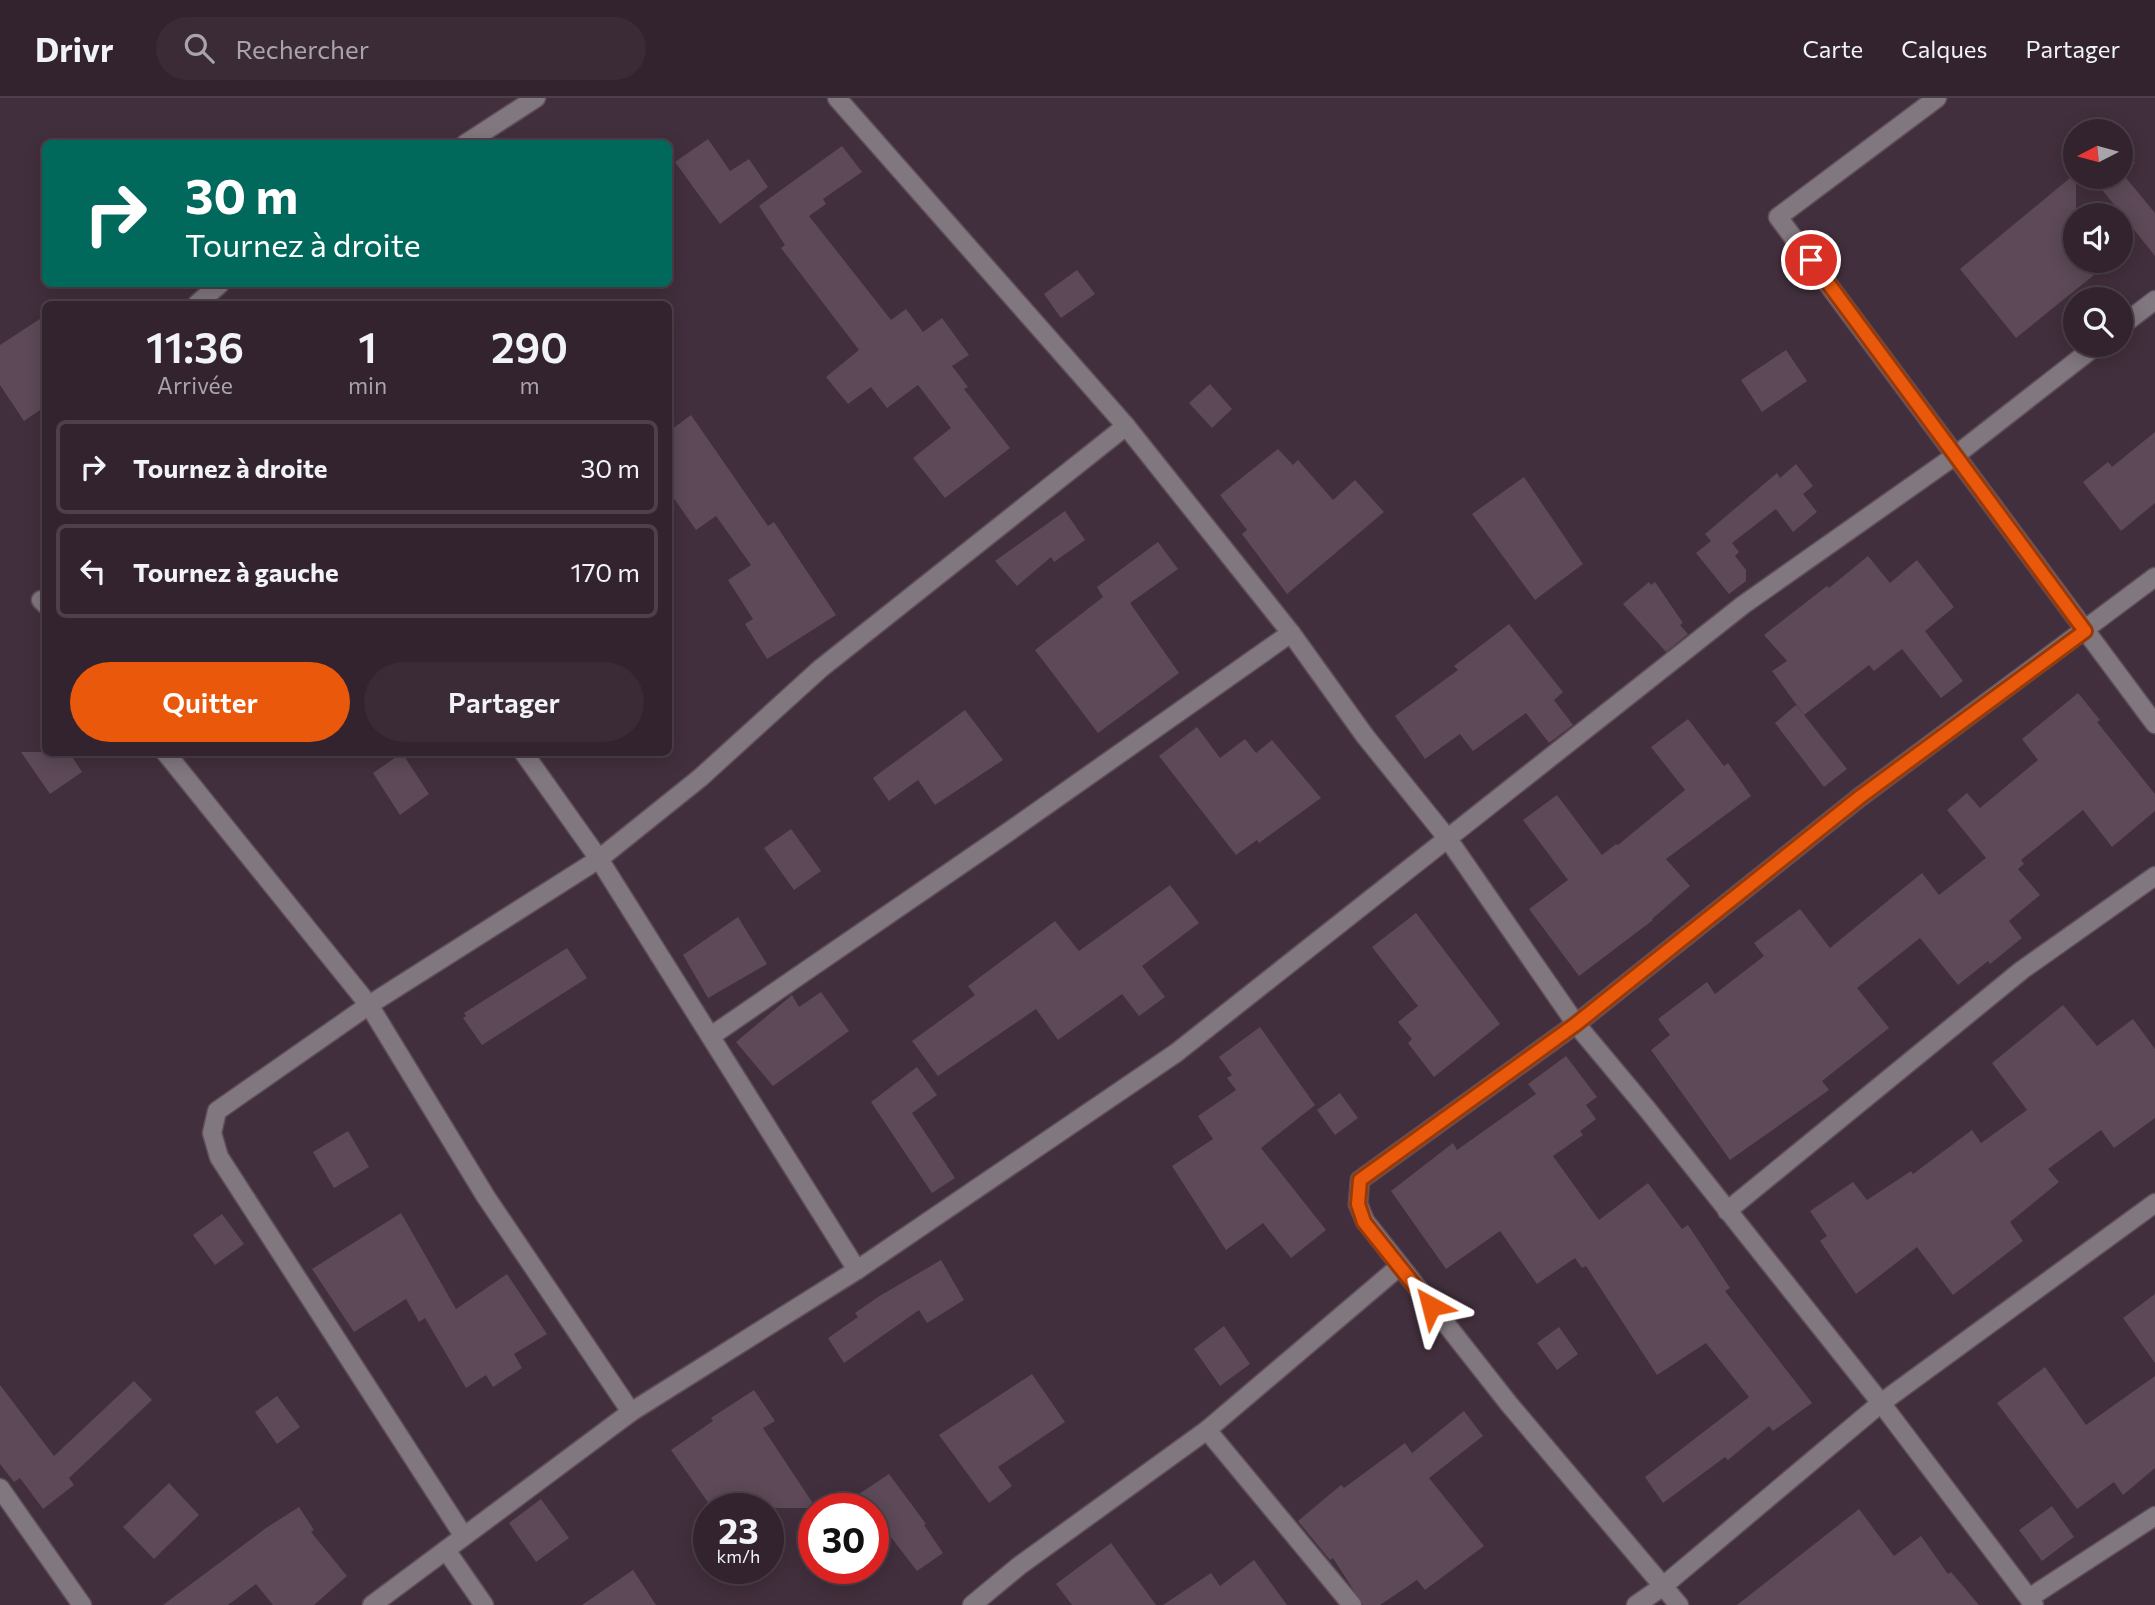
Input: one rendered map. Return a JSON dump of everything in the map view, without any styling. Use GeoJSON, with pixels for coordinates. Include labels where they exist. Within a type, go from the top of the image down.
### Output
{"type":"FeatureCollection","features":[{"type":"Feature","properties":{"kind":"street"},"geometry":{"type":"LineString","coordinates":[[471,140],[536,98]]}},
{"type":"Feature","properties":{"kind":"street"},"geometry":{"type":"LineString","coordinates":[[837,98],[1126,426],[1292,633],[1365,736],[1448,839],[1576,1024],[1881,1402],[2031,1601],[2155,1516]]}},
{"type":"Feature","properties":{"kind":"street"},"geometry":{"type":"LineString","coordinates":[[1937,98],[1779,216],[2155,724]]}},
{"type":"Feature","properties":{"kind":"street"},"geometry":{"type":"LineString","coordinates":[[200,301],[217,287]]}},
{"type":"Feature","properties":{"kind":"street"},"geometry":{"type":"LineString","coordinates":[[2133,317],[2155,300]]}},
{"type":"Feature","properties":{"kind":"street"},"geometry":{"type":"LineString","coordinates":[[372,1605],[631,1412],[857,1270],[1176,1052],[1743,605],[1956,455],[2082,357]]}},
{"type":"Feature","properties":{"kind":"street"},"geometry":{"type":"LineString","coordinates":[[463,1535],[219,1157],[212,1133],[217,1111],[369,1005],[599,859],[700,778],[820,669],[1126,426]]}},
{"type":"Feature","properties":{"kind":"street"},"geometry":{"type":"LineString","coordinates":[[1679,1605],[1509,1404],[1364,1222],[1358,1204],[1360,1180],[1576,1024],[1860,797],[2155,576]]}},
{"type":"Feature","properties":{"kind":"street"},"geometry":{"type":"LineString","coordinates":[[711,1036],[1292,633]]}},
{"type":"Feature","properties":{"kind":"street"},"geometry":{"type":"LineString","coordinates":[[168,756],[369,1005],[486,1197],[631,1412]]}},
{"type":"Feature","properties":{"kind":"street"},"geometry":{"type":"LineString","coordinates":[[526,756],[599,859],[857,1270]]}},
{"type":"Feature","properties":{"kind":"street"},"geometry":{"type":"LineString","coordinates":[[1727,1211],[2022,970],[2155,876]]}},
{"type":"Feature","properties":{"kind":"street"},"geometry":{"type":"LineString","coordinates":[[1636,1605],[1662,1587],[1881,1402],[2155,1203]]}},
{"type":"Feature","properties":{"kind":"street"},"geometry":{"type":"LineString","coordinates":[[972,1605],[1019,1566],[1207,1430],[1400,1266]]}},
{"type":"Feature","properties":{"kind":"street"},"geometry":{"type":"LineString","coordinates":[[1207,1430],[1352,1605]]}},
{"type":"Feature","properties":{"kind":"street"},"geometry":{"type":"LineString","coordinates":[[0,1488],[82,1605]]}},
{"type":"Feature","properties":{"kind":"street"},"geometry":{"type":"LineString","coordinates":[[446,1550],[484,1605]]}},
{"type":"Feature","properties":{"kind":"building"},"geometry":{"type":"Polygon","coordinates":[[[708,139],[730,171],[749,159],[768,187],[720,224],[675,162],[708,139]]]}},
{"type":"Feature","properties":{"kind":"building"},"geometry":{"type":"Polygon","coordinates":[[[842,146],[862,172],[823,199],[826,204],[809,216],[891,320],[906,309],[923,332],[942,318],[969,355],[952,366],[968,387],[964,389],[1010,448],[945,498],[913,458],[951,428],[918,385],[887,408],[871,387],[848,404],[826,377],[859,350],[781,248],[785,245],[759,206],[842,146]]]}},
{"type":"Feature","properties":{"kind":"building"},"geometry":{"type":"Polygon","coordinates":[[[2063,184],[2063,189],[2076,189],[2076,203],[2063,203],[2063,273],[2094,275],[2079,287],[2063,287],[2063,300],[2016,338],[1960,269],[2063,184]]]}},
{"type":"Feature","properties":{"kind":"building"},"geometry":{"type":"Polygon","coordinates":[[[2133,186],[2155,213],[2155,256],[2133,228],[2133,203],[2113,203],[2102,189],[2133,189],[2133,186]]]}},
{"type":"Feature","properties":{"kind":"building"},"geometry":{"type":"Polygon","coordinates":[[[1077,270],[1095,294],[1061,318],[1044,294],[1077,270]]]}},
{"type":"Feature","properties":{"kind":"building"},"geometry":{"type":"Polygon","coordinates":[[[42,318],[42,409],[24,421],[0,385],[0,345],[42,318]]]}},
{"type":"Feature","properties":{"kind":"building"},"geometry":{"type":"Polygon","coordinates":[[[1786,350],[1807,381],[1762,412],[1741,380],[1786,350]]]}},
{"type":"Feature","properties":{"kind":"building"},"geometry":{"type":"Polygon","coordinates":[[[1210,384],[1232,409],[1212,428],[1189,403],[1210,384]]]}},
{"type":"Feature","properties":{"kind":"building"},"geometry":{"type":"Polygon","coordinates":[[[691,415],[768,526],[774,522],[836,615],[767,659],[745,624],[753,619],[728,580],[751,565],[716,516],[696,530],[672,496],[672,429],[691,415]]]}},
{"type":"Feature","properties":{"kind":"building"},"geometry":{"type":"Polygon","coordinates":[[[2155,432],[2155,503],[2121,531],[2083,482],[2108,462],[2112,467],[2155,432]]]}},
{"type":"Feature","properties":{"kind":"building"},"geometry":{"type":"Polygon","coordinates":[[[1278,449],[1293,465],[1298,460],[1333,500],[1355,480],[1384,512],[1287,594],[1242,534],[1247,530],[1220,495],[1278,449]]]}},
{"type":"Feature","properties":{"kind":"building"},"geometry":{"type":"Polygon","coordinates":[[[1796,464],[1813,486],[1803,494],[1817,512],[1793,532],[1776,509],[1732,543],[1739,552],[1735,556],[1746,570],[1746,581],[1729,594],[1696,553],[1711,541],[1705,534],[1777,473],[1780,478],[1796,464]]]}},
{"type":"Feature","properties":{"kind":"building"},"geometry":{"type":"Polygon","coordinates":[[[1524,477],[1583,564],[1535,600],[1472,514],[1524,477]]]}},
{"type":"Feature","properties":{"kind":"building"},"geometry":{"type":"Polygon","coordinates":[[[1065,511],[1085,540],[1054,562],[1051,557],[1017,586],[995,561],[1065,511]]]}},
{"type":"Feature","properties":{"kind":"building"},"geometry":{"type":"Polygon","coordinates":[[[1158,542],[1178,569],[1130,603],[1179,673],[1098,733],[1035,650],[1103,597],[1097,587],[1158,542]]]}},
{"type":"Feature","properties":{"kind":"building"},"geometry":{"type":"Polygon","coordinates":[[[1868,556],[1890,583],[1917,560],[1954,607],[1925,631],[1963,681],[1941,698],[1902,649],[1874,671],[1869,665],[1804,715],[1772,671],[1787,661],[1764,635],[1868,556]]]}},
{"type":"Feature","properties":{"kind":"building"},"geometry":{"type":"Polygon","coordinates":[[[1649,582],[1651,585],[1655,582],[1688,634],[1666,652],[1623,604],[1649,582]]]}},
{"type":"Feature","properties":{"kind":"building"},"geometry":{"type":"Polygon","coordinates":[[[1509,624],[1563,692],[1554,700],[1573,725],[1549,743],[1526,713],[1473,751],[1460,734],[1425,759],[1395,716],[1458,670],[1454,666],[1509,624]]]}},
{"type":"Feature","properties":{"kind":"building"},"geometry":{"type":"Polygon","coordinates":[[[2078,693],[2100,720],[2097,722],[2155,794],[2155,811],[2112,847],[2083,810],[2021,860],[2024,864],[2018,869],[2040,895],[2009,921],[2022,938],[1958,985],[1920,938],[1857,988],[1889,1028],[1822,1081],[1829,1090],[1730,1160],[1651,1050],[1670,1035],[1658,1019],[1707,982],[1715,994],[1764,956],[1754,943],[1800,909],[1830,948],[1922,873],[1939,895],[1986,858],[1947,810],[1967,793],[1980,808],[2038,760],[2022,739],[2078,693]]]}},
{"type":"Feature","properties":{"kind":"building"},"geometry":{"type":"Polygon","coordinates":[[[1796,705],[1847,769],[1824,787],[1775,723],[1796,705]]]}},
{"type":"Feature","properties":{"kind":"building"},"geometry":{"type":"Polygon","coordinates":[[[965,710],[1003,760],[935,805],[918,780],[889,801],[873,778],[965,710]]]}},
{"type":"Feature","properties":{"kind":"building"},"geometry":{"type":"Polygon","coordinates":[[[1688,719],[1724,766],[1728,763],[1751,796],[1666,859],[1690,886],[1653,920],[1579,976],[1529,909],[1568,880],[1523,820],[1557,795],[1602,855],[1685,790],[1651,747],[1688,719]]]}},
{"type":"Feature","properties":{"kind":"building"},"geometry":{"type":"Polygon","coordinates":[[[1197,727],[1220,758],[1245,739],[1256,753],[1272,740],[1321,798],[1259,843],[1257,840],[1236,855],[1159,756],[1197,727]]]}},
{"type":"Feature","properties":{"kind":"building"},"geometry":{"type":"Polygon","coordinates":[[[21,752],[42,752],[42,756],[72,756],[82,772],[50,794],[21,752]]]}},
{"type":"Feature","properties":{"kind":"building"},"geometry":{"type":"Polygon","coordinates":[[[398,756],[404,756],[429,794],[400,815],[373,773],[398,756]]]}},
{"type":"Feature","properties":{"kind":"building"},"geometry":{"type":"Polygon","coordinates":[[[791,829],[821,871],[794,890],[764,848],[791,829]]]}},
{"type":"Feature","properties":{"kind":"building"},"geometry":{"type":"Polygon","coordinates":[[[1170,885],[1199,923],[1142,966],[1165,997],[1139,1016],[1122,994],[1058,1040],[1036,1009],[938,1076],[912,1041],[975,995],[968,986],[1055,921],[1079,951],[1170,885]]]}},
{"type":"Feature","properties":{"kind":"building"},"geometry":{"type":"Polygon","coordinates":[[[1416,913],[1500,1024],[1434,1077],[1408,1043],[1412,1039],[1398,1022],[1418,1006],[1372,947],[1416,913]]]}},
{"type":"Feature","properties":{"kind":"building"},"geometry":{"type":"Polygon","coordinates":[[[738,917],[767,964],[708,998],[683,955],[738,917]]]}},
{"type":"Feature","properties":{"kind":"building"},"geometry":{"type":"Polygon","coordinates":[[[567,948],[587,978],[482,1045],[463,1018],[466,1016],[464,1013],[567,948]]]}},
{"type":"Feature","properties":{"kind":"building"},"geometry":{"type":"Polygon","coordinates":[[[821,992],[849,1031],[773,1086],[736,1042],[792,995],[799,1007],[821,992]]]}},
{"type":"Feature","properties":{"kind":"building"},"geometry":{"type":"Polygon","coordinates":[[[2063,1005],[2097,1046],[2133,1019],[2155,1049],[2155,1118],[2114,1148],[2101,1130],[2048,1169],[2059,1182],[2010,1222],[2023,1241],[1953,1295],[1917,1247],[1856,1294],[1820,1241],[1827,1236],[1810,1211],[1853,1182],[1867,1200],[1911,1171],[1913,1174],[1972,1130],[1981,1143],[2027,1110],[1992,1063],[2063,1005]]]}},
{"type":"Feature","properties":{"kind":"building"},"geometry":{"type":"Polygon","coordinates":[[[1260,1027],[1315,1105],[1261,1148],[1326,1230],[1291,1258],[1263,1223],[1226,1250],[1172,1166],[1213,1139],[1198,1116],[1236,1090],[1227,1078],[1232,1075],[1219,1057],[1260,1027]]]}},
{"type":"Feature","properties":{"kind":"building"},"geometry":{"type":"Polygon","coordinates":[[[1566,1056],[1597,1097],[1586,1105],[1596,1119],[1580,1131],[1583,1135],[1553,1156],[1599,1220],[1648,1183],[1682,1229],[1688,1225],[1730,1288],[1725,1291],[1812,1403],[1773,1431],[1769,1426],[1728,1460],[1725,1457],[1663,1503],[1645,1477],[1749,1397],[1706,1343],[1657,1375],[1586,1266],[1582,1268],[1575,1258],[1537,1284],[1500,1231],[1446,1269],[1391,1191],[1453,1143],[1457,1150],[1536,1094],[1528,1084],[1566,1056]]]}},
{"type":"Feature","properties":{"kind":"building"},"geometry":{"type":"Polygon","coordinates":[[[917,1067],[937,1095],[912,1113],[955,1178],[932,1193],[871,1102],[917,1067]]]}},
{"type":"Feature","properties":{"kind":"building"},"geometry":{"type":"Polygon","coordinates":[[[1340,1093],[1358,1118],[1335,1135],[1317,1110],[1340,1093]]]}},
{"type":"Feature","properties":{"kind":"building"},"geometry":{"type":"Polygon","coordinates":[[[348,1131],[369,1167],[334,1188],[313,1152],[348,1131]]]}},
{"type":"Feature","properties":{"kind":"building"},"geometry":{"type":"Polygon","coordinates":[[[401,1213],[456,1309],[507,1274],[547,1334],[514,1354],[522,1368],[493,1387],[486,1375],[466,1388],[425,1318],[419,1322],[406,1299],[354,1332],[312,1269],[401,1213]]]}},
{"type":"Feature","properties":{"kind":"building"},"geometry":{"type":"Polygon","coordinates":[[[222,1214],[244,1244],[215,1265],[193,1235],[222,1214]]]}},
{"type":"Feature","properties":{"kind":"building"},"geometry":{"type":"Polygon","coordinates":[[[941,1260],[964,1300],[927,1323],[919,1310],[844,1363],[828,1338],[858,1317],[855,1313],[878,1297],[941,1260]]]}},
{"type":"Feature","properties":{"kind":"building"},"geometry":{"type":"Polygon","coordinates":[[[2155,1294],[2155,1363],[2123,1318],[2155,1294]]]}},
{"type":"Feature","properties":{"kind":"building"},"geometry":{"type":"Polygon","coordinates":[[[1224,1326],[1250,1364],[1220,1386],[1194,1349],[1224,1326]]]}},
{"type":"Feature","properties":{"kind":"building"},"geometry":{"type":"Polygon","coordinates":[[[1559,1327],[1578,1354],[1557,1370],[1537,1343],[1559,1327]]]}},
{"type":"Feature","properties":{"kind":"building"},"geometry":{"type":"Polygon","coordinates":[[[2045,1367],[2086,1425],[2155,1376],[2155,1468],[2123,1495],[2114,1482],[2077,1509],[1997,1403],[2045,1367]]]}},
{"type":"Feature","properties":{"kind":"building"},"geometry":{"type":"Polygon","coordinates":[[[1032,1374],[1065,1422],[998,1467],[1012,1486],[989,1503],[939,1435],[1032,1374]]]}},
{"type":"Feature","properties":{"kind":"building"},"geometry":{"type":"Polygon","coordinates":[[[134,1381],[152,1400],[69,1478],[74,1485],[43,1509],[20,1478],[14,1482],[0,1464],[0,1385],[54,1456],[134,1381]]]}},
{"type":"Feature","properties":{"kind":"building"},"geometry":{"type":"Polygon","coordinates":[[[754,1390],[775,1421],[763,1428],[806,1493],[798,1493],[798,1508],[784,1508],[784,1493],[701,1493],[671,1450],[713,1421],[711,1418],[754,1390]]]}},
{"type":"Feature","properties":{"kind":"building"},"geometry":{"type":"Polygon","coordinates":[[[277,1396],[300,1427],[277,1444],[255,1412],[277,1396]]]}},
{"type":"Feature","properties":{"kind":"building"},"geometry":{"type":"Polygon","coordinates":[[[1464,1411],[1483,1436],[1429,1478],[1484,1546],[1425,1590],[1417,1580],[1380,1605],[1363,1605],[1333,1558],[1330,1560],[1298,1521],[1341,1485],[1344,1488],[1405,1443],[1412,1453],[1464,1411]]]}},
{"type":"Feature","properties":{"kind":"building"},"geometry":{"type":"Polygon","coordinates":[[[889,1474],[926,1524],[924,1525],[943,1553],[917,1571],[889,1535],[889,1493],[860,1493],[889,1474]]]}},
{"type":"Feature","properties":{"kind":"building"},"geometry":{"type":"Polygon","coordinates":[[[169,1483],[199,1515],[154,1559],[123,1527],[169,1483]]]}},
{"type":"Feature","properties":{"kind":"building"},"geometry":{"type":"Polygon","coordinates":[[[541,1499],[569,1538],[536,1562],[509,1523],[541,1499]]]}},
{"type":"Feature","properties":{"kind":"building"},"geometry":{"type":"Polygon","coordinates":[[[2052,1506],[2074,1537],[2042,1561],[2019,1530],[2052,1506]]]}},
{"type":"Feature","properties":{"kind":"building"},"geometry":{"type":"Polygon","coordinates":[[[299,1507],[314,1530],[311,1532],[347,1576],[314,1605],[273,1605],[256,1584],[228,1605],[163,1605],[266,1528],[299,1507]]]}},
{"type":"Feature","properties":{"kind":"building"},"geometry":{"type":"Polygon","coordinates":[[[1859,1509],[1894,1556],[1921,1536],[1948,1574],[1951,1572],[1979,1605],[1737,1605],[1859,1509]]]}},
{"type":"Feature","properties":{"kind":"building"},"geometry":{"type":"Polygon","coordinates":[[[1111,1543],[1156,1605],[1072,1605],[1056,1584],[1111,1543]]]}},
{"type":"Feature","properties":{"kind":"building"},"geometry":{"type":"Polygon","coordinates":[[[1254,1560],[1287,1605],[1163,1605],[1211,1573],[1220,1586],[1254,1560]]]}},
{"type":"Feature","properties":{"kind":"building"},"geometry":{"type":"Polygon","coordinates":[[[633,1570],[656,1605],[582,1605],[633,1570]]]}},
{"type":"Feature","properties":{"kind":"route"},"geometry":{"type":"LineString","coordinates":[[1431,1306],[1364,1222],[1358,1204],[1360,1180],[1576,1024],[1860,797],[2085,631],[1811,260]]}}]}
